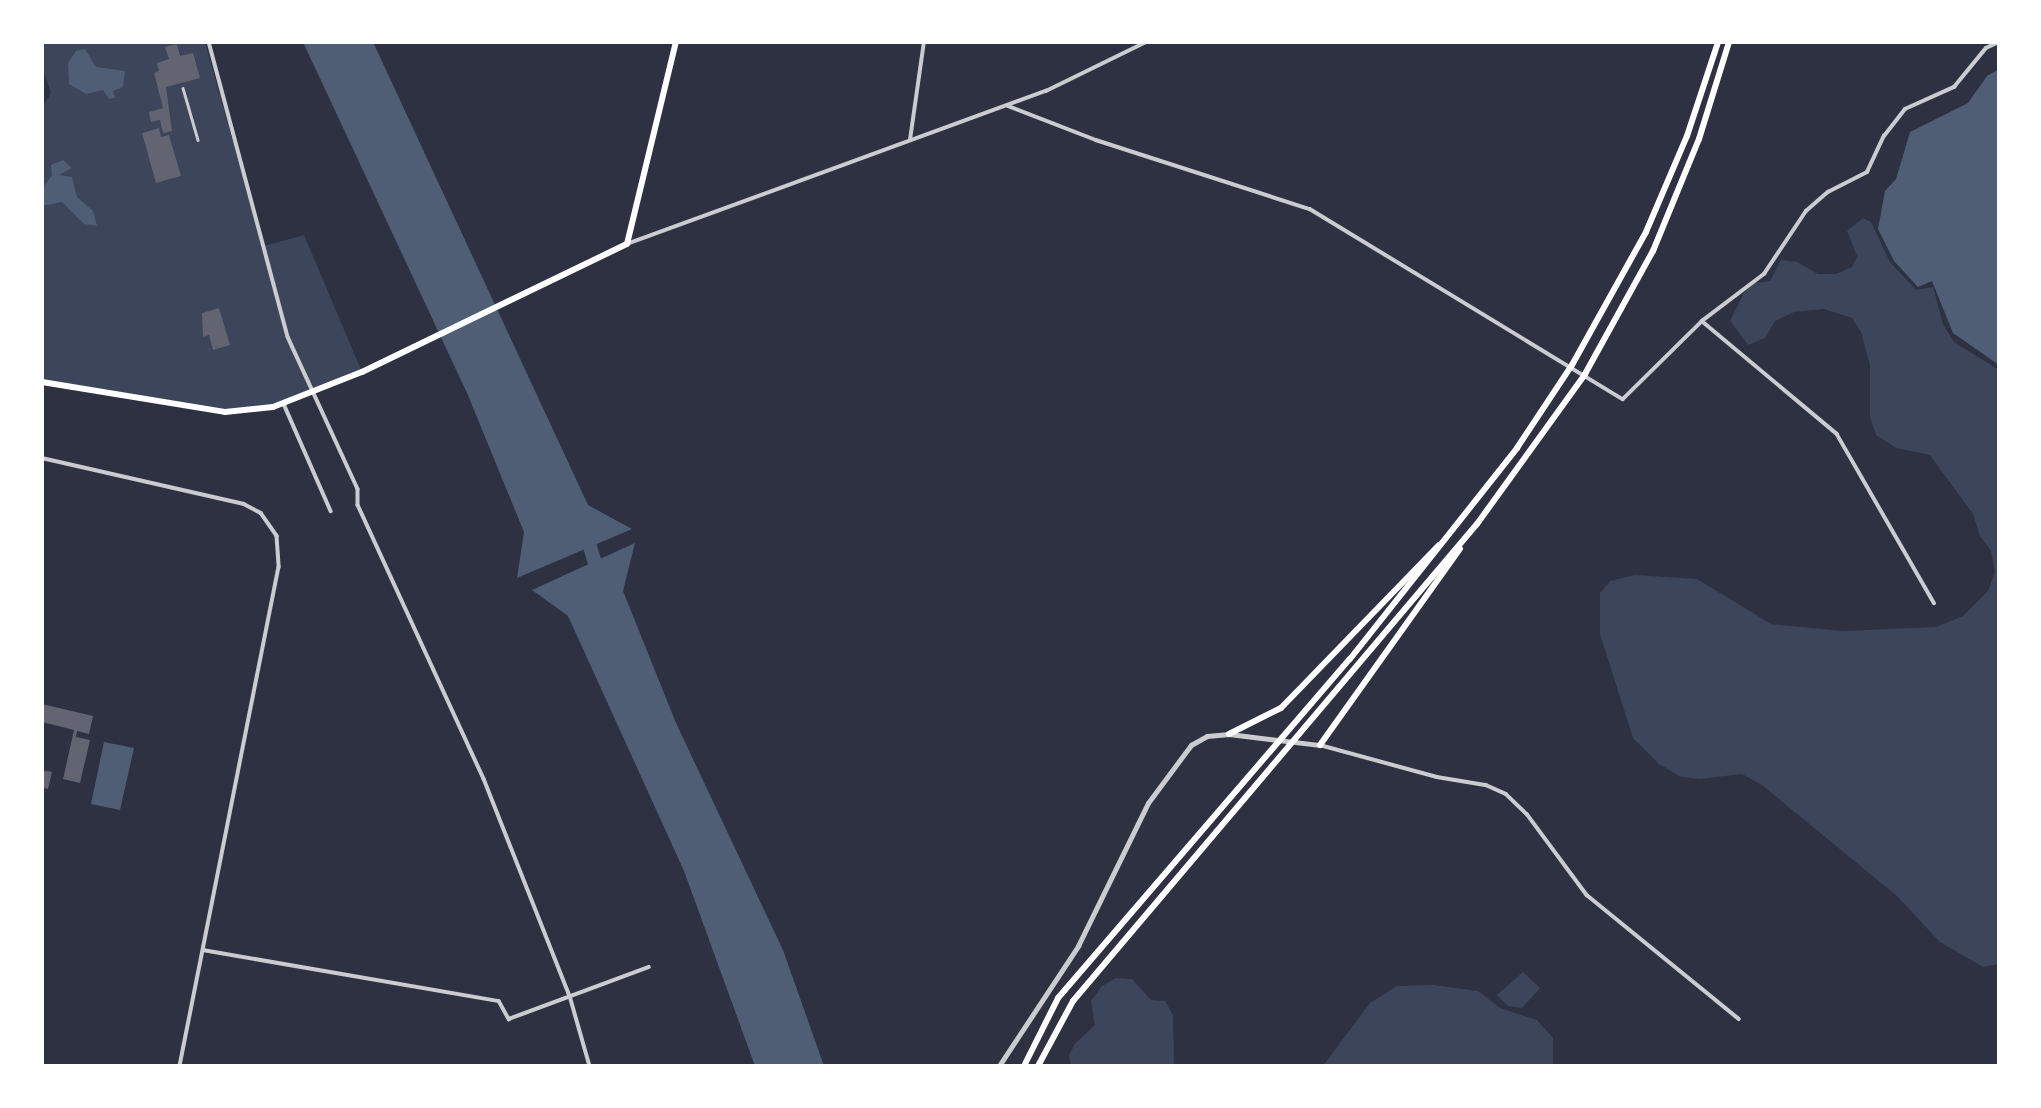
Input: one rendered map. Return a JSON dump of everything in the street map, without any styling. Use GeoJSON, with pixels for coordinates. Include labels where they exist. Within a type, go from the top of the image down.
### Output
{"type":"FeatureCollection","features":[{"type":"Feature","properties":{"kind":"main road"},"geometry":{"type":"LineString","coordinates":[[42,383],[225,412],[284,404],[311,395],[568,276],[627,244],[676,42]]}},
{"type":"Feature","properties":{"kind":"main road"},"geometry":{"type":"LineString","coordinates":[[1024,1066],[1058,998],[1297,722],[1465,519],[1572,365],[1646,232],[1687,136],[1718,42]]}},
{"type":"Feature","properties":{"kind":"main road"},"geometry":{"type":"LineString","coordinates":[[1320,745],[1585,374],[1653,251],[1699,139],[1730,42]]}},
{"type":"Feature","properties":{"kind":"main road"},"geometry":{"type":"LineString","coordinates":[[1229,734],[1281,708],[1465,519]]}},
{"type":"Feature","properties":{"kind":"main road"},"geometry":{"type":"LineString","coordinates":[[1038,1066],[1073,1001],[1308,727],[1477,524]]}},
{"type":"Feature","properties":{"kind":"street"},"geometry":{"type":"LineString","coordinates":[[208,42],[288,337],[311,395],[358,489],[358,505],[484,779],[570,996],[590,1066]]}},
{"type":"Feature","properties":{"kind":"street"},"geometry":{"type":"LineString","coordinates":[[910,140],[924,42]]}},
{"type":"Feature","properties":{"kind":"street"},"geometry":{"type":"LineString","coordinates":[[627,244],[1008,106],[1146,42]]}},
{"type":"Feature","properties":{"kind":"street"},"geometry":{"type":"LineString","coordinates":[[1008,106],[1097,141],[1310,209],[1572,365],[1623,399],[1702,321],[1764,274],[1806,212],[1828,192],[1851,184],[1867,172],[1884,136],[1905,109],[1954,87],[1986,48],[1999,42]]}},
{"type":"Feature","properties":{"kind":"street"},"geometry":{"type":"LineString","coordinates":[[183,88],[198,140]]}},
{"type":"Feature","properties":{"kind":"street"},"geometry":{"type":"LineString","coordinates":[[1702,321],[1837,434],[1934,603]]}},
{"type":"Feature","properties":{"kind":"street"},"geometry":{"type":"LineString","coordinates":[[284,404],[331,511]]}},
{"type":"Feature","properties":{"kind":"street"},"geometry":{"type":"LineString","coordinates":[[42,458],[244,504],[261,513],[277,536],[279,568],[180,1066]]}},
{"type":"Feature","properties":{"kind":"street"},"geometry":{"type":"LineString","coordinates":[[999,1066],[1078,946],[1127,839],[1175,764],[1191,745],[1207,736],[1229,734],[1320,745],[1437,778],[1486,785],[1506,794],[1528,814],[1587,895],[1739,1019]]}},
{"type":"Feature","properties":{"kind":"street"},"geometry":{"type":"LineString","coordinates":[[203,950],[499,1001],[509,1019],[649,967]]}},
{"type":"Feature","properties":{"kind":"shaded area"},"geometry":{"type":"Polygon","coordinates":[[[42,42],[205,42],[274,289],[264,246],[304,235],[362,372],[273,407],[208,410],[42,382],[42,108],[51,93],[42,66],[42,42]]]}},
{"type":"Feature","properties":{"kind":"shaded area"},"geometry":{"type":"Polygon","coordinates":[[[303,42],[373,42],[588,505],[632,529],[517,578],[524,532],[467,393],[303,42]]]}},
{"type":"Feature","properties":{"kind":"shaded area"},"geometry":{"type":"Polygon","coordinates":[[[85,49],[96,67],[125,71],[123,87],[113,91],[115,98],[109,99],[103,90],[86,94],[69,84],[68,63],[76,51],[85,49]]]}},
{"type":"Feature","properties":{"kind":"shaded area"},"geometry":{"type":"Polygon","coordinates":[[[1999,69],[1999,365],[1953,333],[1932,281],[1918,287],[1894,261],[1878,229],[1885,191],[1896,179],[1910,132],[1968,103],[1987,76],[1999,69]]]}},
{"type":"Feature","properties":{"kind":"shaded area"},"geometry":{"type":"Polygon","coordinates":[[[63,160],[72,168],[59,175],[72,177],[77,197],[93,211],[97,226],[84,224],[62,202],[42,206],[42,189],[52,175],[51,165],[63,160]]]}},
{"type":"Feature","properties":{"kind":"shaded area"},"geometry":{"type":"Polygon","coordinates":[[[1863,218],[1871,222],[1890,262],[1916,290],[1933,287],[1943,324],[1954,342],[1999,370],[1999,964],[1983,967],[1940,942],[1897,896],[1762,785],[1742,774],[1699,779],[1681,777],[1659,764],[1633,738],[1600,634],[1600,593],[1610,581],[1635,575],[1697,579],[1771,624],[1842,631],[1936,627],[1963,616],[1988,591],[1995,572],[1991,551],[1980,536],[1973,514],[1930,455],[1896,448],[1876,435],[1870,417],[1870,365],[1861,332],[1852,318],[1824,309],[1794,312],[1775,321],[1765,338],[1748,345],[1730,321],[1744,293],[1754,283],[1770,281],[1781,260],[1797,262],[1818,274],[1836,274],[1852,267],[1857,256],[1847,231],[1863,218]]]}},
{"type":"Feature","properties":{"kind":"shaded area"},"geometry":{"type":"Polygon","coordinates":[[[635,543],[623,591],[676,723],[783,950],[824,1066],[755,1066],[684,871],[568,616],[532,590],[635,543]]]}},
{"type":"Feature","properties":{"kind":"shaded area"},"geometry":{"type":"Polygon","coordinates":[[[104,742],[134,748],[120,810],[91,804],[104,742]]]}},
{"type":"Feature","properties":{"kind":"shaded area"},"geometry":{"type":"Polygon","coordinates":[[[1523,972],[1540,988],[1522,1008],[1508,1006],[1497,995],[1523,972]]]}},
{"type":"Feature","properties":{"kind":"shaded area"},"geometry":{"type":"Polygon","coordinates":[[[1116,978],[1132,979],[1151,1000],[1165,1001],[1173,1015],[1174,1066],[1071,1066],[1069,1055],[1075,1044],[1095,1025],[1091,1001],[1102,986],[1116,978]]]}},
{"type":"Feature","properties":{"kind":"shaded area"},"geometry":{"type":"Polygon","coordinates":[[[1433,985],[1478,991],[1500,1008],[1537,1020],[1553,1038],[1553,1066],[1323,1066],[1370,1003],[1397,986],[1433,985]]]}},
{"type":"Feature","properties":{"kind":"building"},"geometry":{"type":"Polygon","coordinates":[[[177,44],[180,56],[193,53],[200,78],[166,87],[172,131],[163,133],[160,120],[151,122],[149,112],[163,108],[154,73],[159,71],[157,63],[169,59],[165,47],[177,44]]]}},
{"type":"Feature","properties":{"kind":"building"},"geometry":{"type":"Polygon","coordinates":[[[159,128],[161,137],[169,135],[181,176],[156,183],[142,133],[159,128]]]}},
{"type":"Feature","properties":{"kind":"building"},"geometry":{"type":"Polygon","coordinates":[[[219,308],[230,345],[213,350],[209,335],[203,337],[202,313],[219,308]]]}},
{"type":"Feature","properties":{"kind":"building"},"geometry":{"type":"Polygon","coordinates":[[[42,704],[93,716],[89,734],[77,731],[76,737],[90,740],[80,783],[63,779],[74,730],[42,722],[42,704]]]}},
{"type":"Feature","properties":{"kind":"building"},"geometry":{"type":"Polygon","coordinates":[[[42,770],[52,772],[48,789],[42,787],[42,770]]]}},
{"type":"Feature","properties":{"kind":"waterway"},"geometry":{"type":"LineString","coordinates":[[585,530],[600,580]]}}]}
